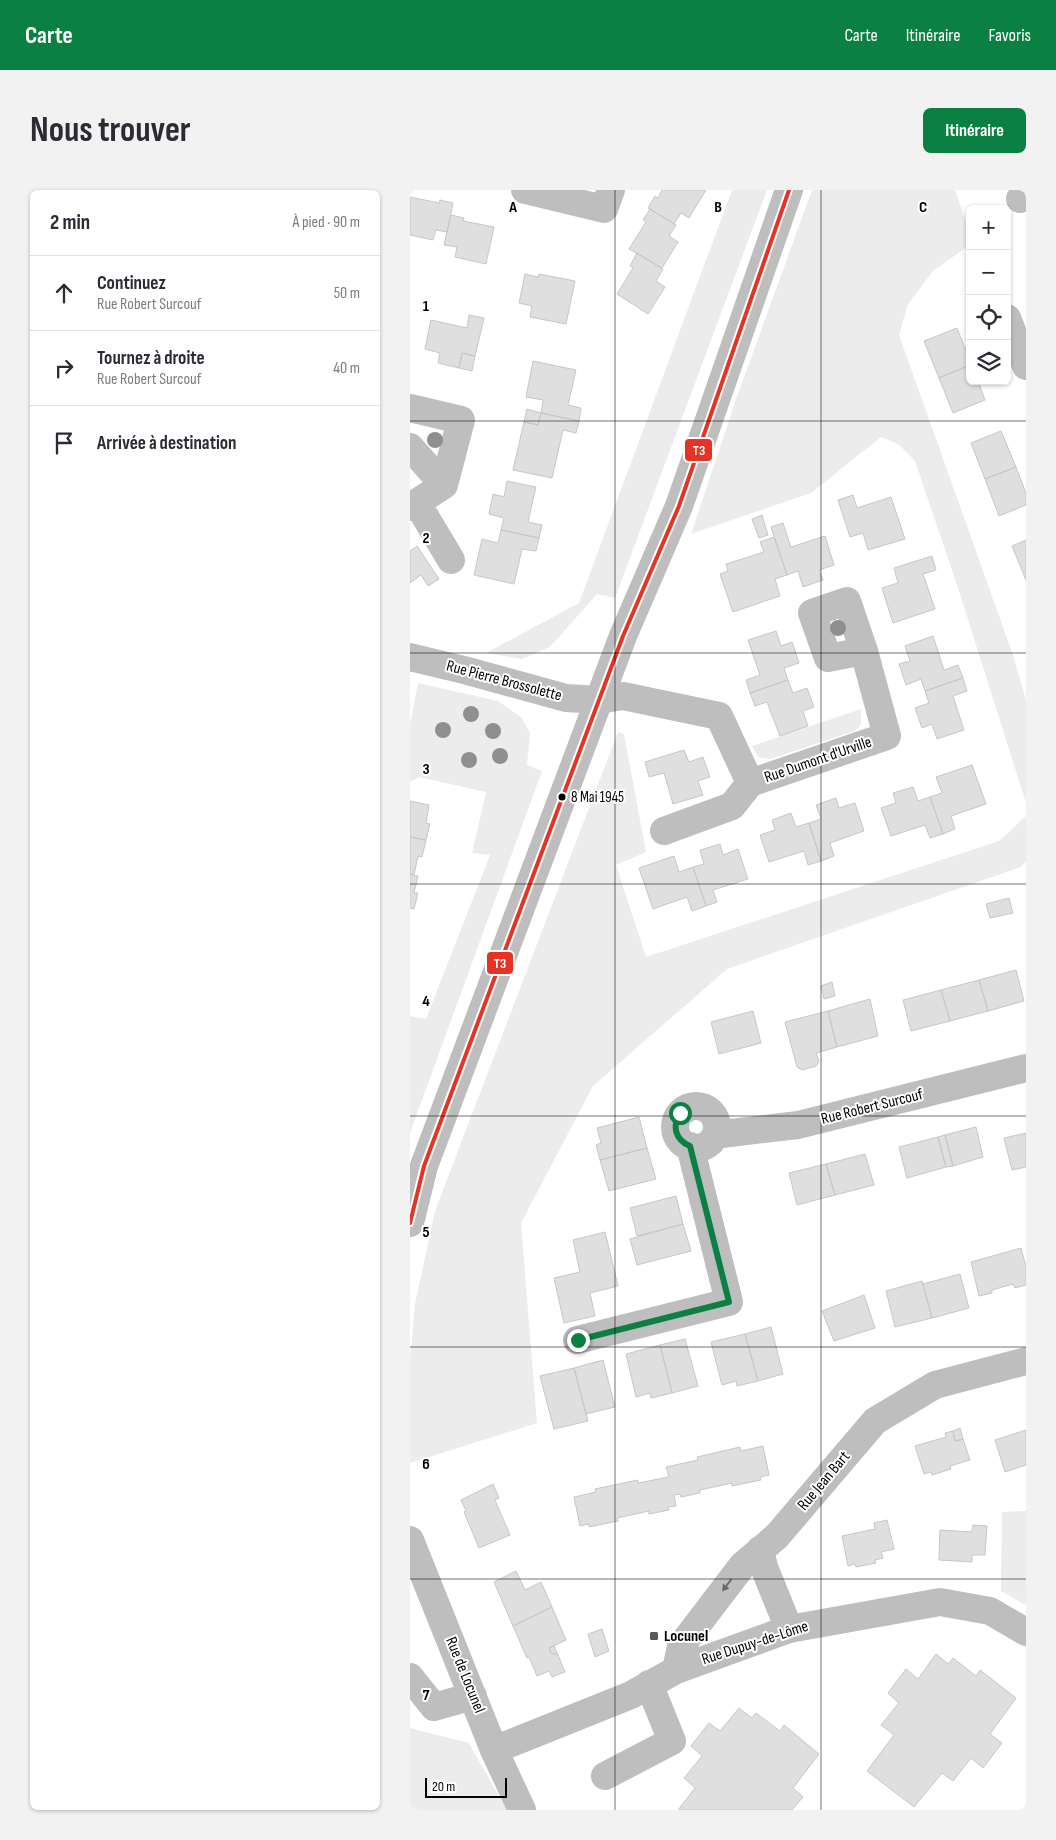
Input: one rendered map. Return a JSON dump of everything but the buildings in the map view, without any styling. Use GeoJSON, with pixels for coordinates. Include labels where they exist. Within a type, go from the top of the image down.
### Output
{"type":"FeatureCollection","features":[{"type":"Feature","properties":{"kind":"street"},"geometry":{"type":"LineString","coordinates":[[524,190],[607,199]]}},
{"type":"Feature","properties":{"kind":"street"},"geometry":{"type":"LineString","coordinates":[[410,1223],[424,1166],[623,636],[679,506],[788,190]]}},
{"type":"Feature","properties":{"kind":"street"},"geometry":{"type":"LineString","coordinates":[[1011,328],[1026,366]]}},
{"type":"Feature","properties":{"kind":"street"},"geometry":{"type":"LineString","coordinates":[[410,408],[461,420],[444,485],[414,505],[451,560]]}},
{"type":"Feature","properties":{"kind":"street"},"geometry":{"type":"LineString","coordinates":[[410,447],[444,485]]}},
{"type":"Feature","properties":{"kind":"street","name":"Rue Dumont d'Urville"},"geometry":{"type":"LineString","coordinates":[[664,831],[732,806],[750,783],[887,736],[864,651]]}},
{"type":"Feature","properties":{"kind":"street","name":"Rue Pierre Brossolette"},"geometry":{"type":"LineString","coordinates":[[410,657],[559,696],[599,700]]}},
{"type":"Feature","properties":{"kind":"street","name":"Rue Dumont d'Urville"},"geometry":{"type":"LineString","coordinates":[[599,700],[623,696],[719,716],[750,783]]}},
{"type":"Feature","properties":{"kind":"street","name":"Rue Robert Surcouf"},"geometry":{"type":"LineString","coordinates":[[717,1132],[722,1134],[798,1125],[1026,1068]]}},
{"type":"Feature","properties":{"kind":"street"},"geometry":{"type":"LineString","coordinates":[[699,1106],[711,1112],[716,1118],[717,1132],[714,1138],[704,1146],[690,1146],[679,1139],[676,1132],[677,1119],[686,1108],[699,1106]]}},
{"type":"Feature","properties":{"kind":"street"},"geometry":{"type":"LineString","coordinates":[[578,1340],[729,1302],[690,1146]]}},
{"type":"Feature","properties":{"kind":"street","name":"Rue Jean Bart"},"geometry":{"type":"LineString","coordinates":[[676,1670],[681,1646],[742,1566],[777,1536],[875,1421],[935,1386],[1026,1361]]}},
{"type":"Feature","properties":{"kind":"street","name":"Rue de Locunel"},"geometry":{"type":"LineString","coordinates":[[410,1540],[494,1750],[522,1810]]}},
{"type":"Feature","properties":{"kind":"street"},"geometry":{"type":"LineString","coordinates":[[760,1550],[764,1567],[789,1629]]}},
{"type":"Feature","properties":{"kind":"street","name":"Rue Dupuy-de-Lôme"},"geometry":{"type":"LineString","coordinates":[[494,1750],[631,1695],[676,1670],[789,1629],[940,1602],[990,1611],[1026,1632]]}},
{"type":"Feature","properties":{"kind":"street"},"geometry":{"type":"LineString","coordinates":[[410,1677],[434,1707],[473,1696]]}},
{"type":"Feature","properties":{"kind":"street"},"geometry":{"type":"LineString","coordinates":[[605,1776],[672,1741],[649,1684]]}},
{"type":"Feature","properties":{"kind":"shaded area"},"geometry":{"type":"Polygon","coordinates":[[[732,190],[767,190],[615,598],[597,594],[550,647],[522,659],[486,653],[579,603],[732,190]]]}},
{"type":"Feature","properties":{"kind":"shaded area"},"geometry":{"type":"Polygon","coordinates":[[[812,190],[955,190],[966,222],[966,248],[933,271],[908,304],[899,335],[1013,655],[1026,700],[1026,803],[958,588],[915,461],[898,444],[881,437],[811,493],[691,534],[734,405],[812,190]]]}},
{"type":"Feature","properties":{"kind":"shaded area"},"geometry":{"type":"Polygon","coordinates":[[[418,683],[498,701],[521,717],[530,733],[527,765],[542,771],[410,1133],[410,1016],[426,1019],[490,855],[472,853],[486,792],[419,777],[410,782],[410,724],[418,683]]]}},
{"type":"Feature","properties":{"kind":"shaded area"},"geometry":{"type":"Polygon","coordinates":[[[861,709],[861,724],[855,731],[770,759],[758,757],[752,746],[861,709]]]}},
{"type":"Feature","properties":{"kind":"shaded area"},"geometry":{"type":"Polygon","coordinates":[[[618,732],[624,734],[646,852],[616,865],[646,957],[999,841],[1026,816],[1026,861],[1021,867],[727,969],[593,1086],[521,1223],[537,1423],[410,1463],[410,1360],[415,1304],[435,1211],[618,732]]]}},
{"type":"Feature","properties":{"kind":"shaded area"},"geometry":{"type":"Polygon","coordinates":[[[1026,1511],[1026,1605],[1001,1591],[1002,1512],[1026,1511]]]}},
{"type":"Feature","properties":{"kind":"shaded area"},"geometry":{"type":"Polygon","coordinates":[[[410,1728],[469,1743],[507,1810],[410,1810],[410,1728]]]}},
{"type":"Feature","properties":{"kind":"transit line","name":"T3"},"geometry":{"type":"LineString","coordinates":[[410,1223],[424,1166],[623,636],[679,506],[789,190]]}},
{"type":"Feature","properties":{"kind":"place","name":"8 Mai 1945"},"geometry":{"type":"Point","coordinates":[562,797]}},
{"type":"Feature","properties":{"kind":"place","name":"Locunel"},"geometry":{"type":"Point","coordinates":[654,1636]}},
{"type":"Feature","properties":{"kind":"route"},"geometry":{"type":"LineString","coordinates":[[578,1340],[729,1302],[690,1146],[684,1144],[679,1139],[676,1132],[675,1126],[680,1113]]}}]}
